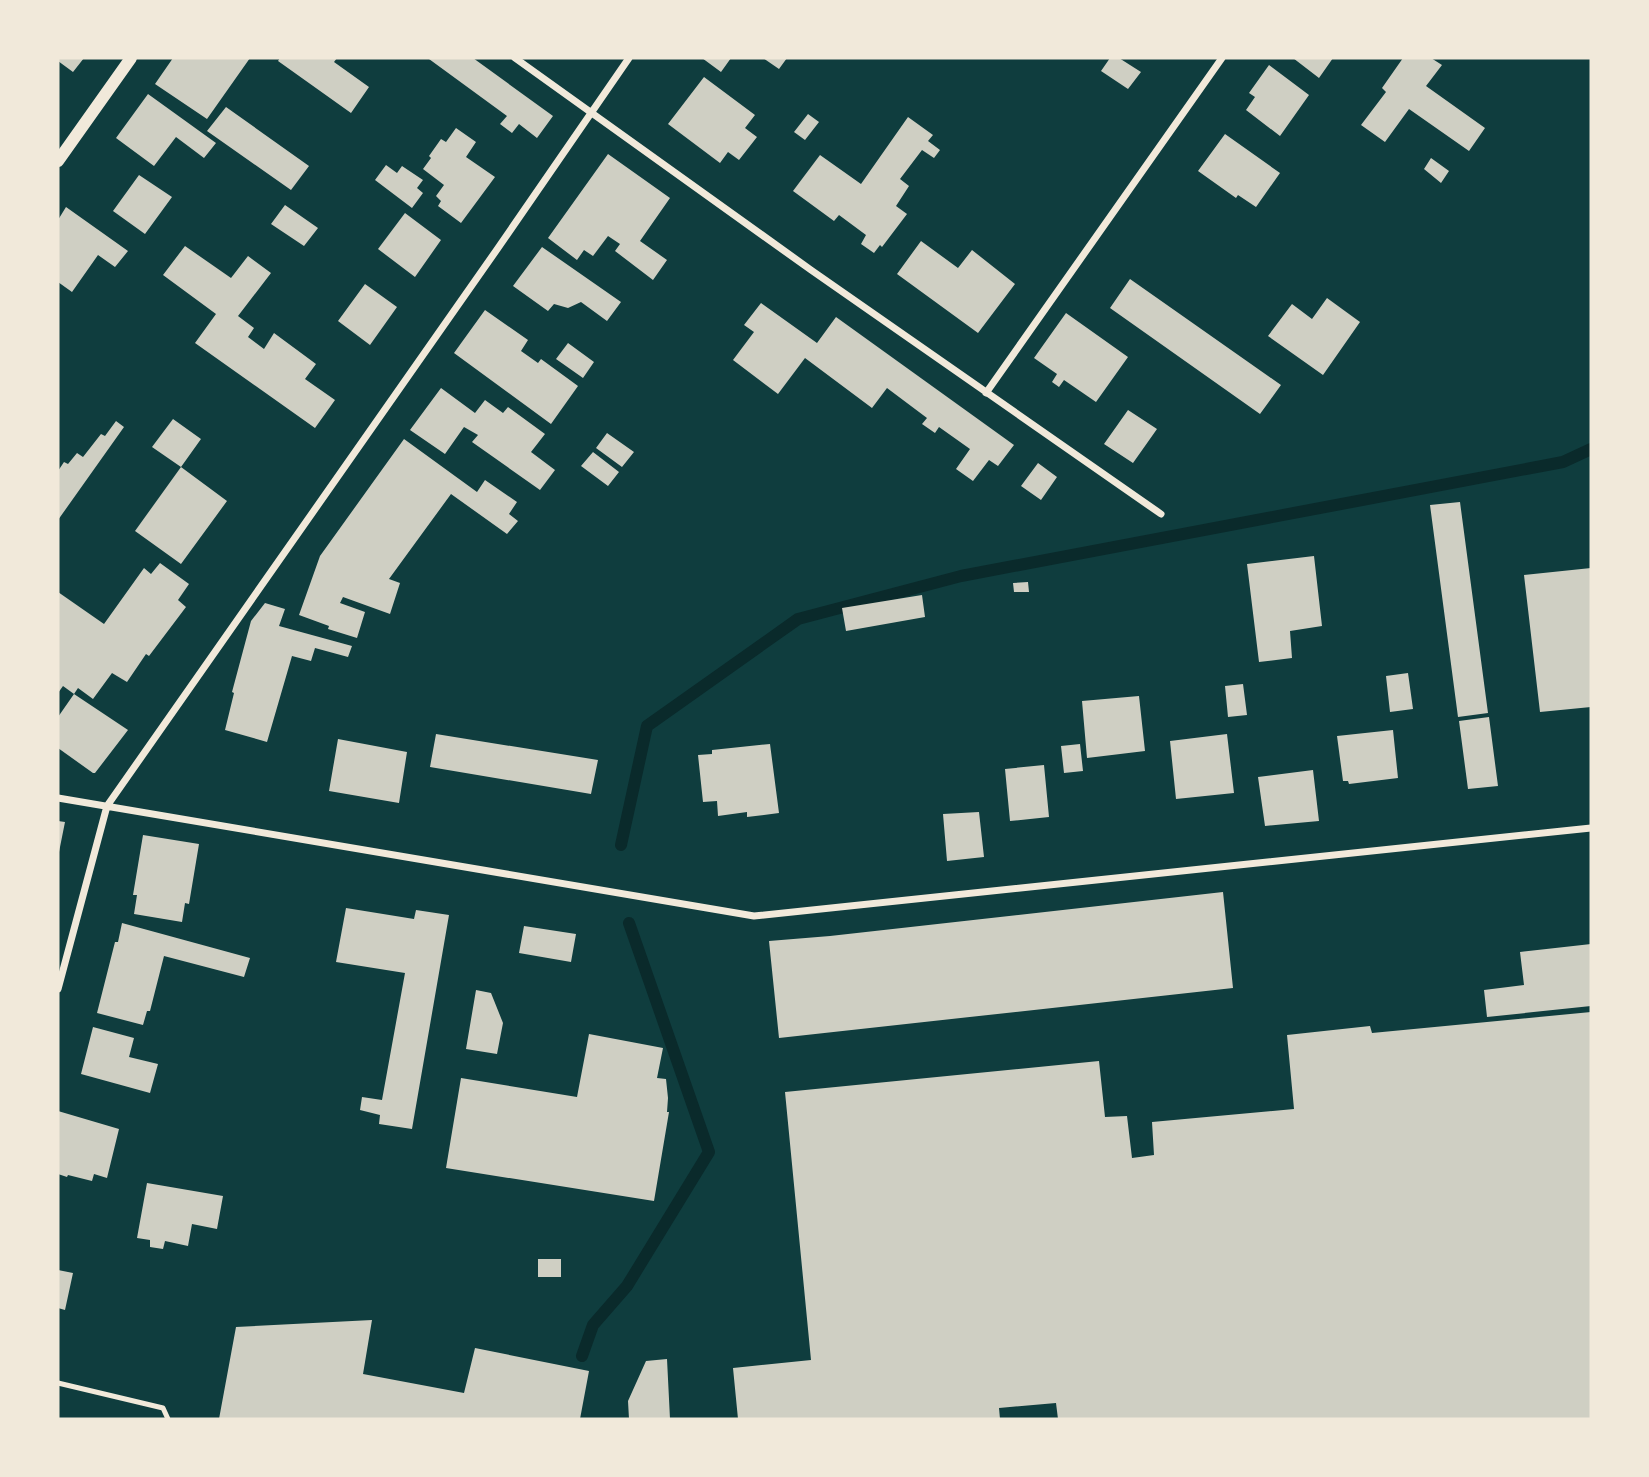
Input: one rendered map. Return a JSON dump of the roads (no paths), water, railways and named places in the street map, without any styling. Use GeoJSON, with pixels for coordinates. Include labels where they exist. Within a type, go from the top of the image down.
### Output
{"type":"FeatureCollection","features":[{"type":"Feature","properties":{"kind":"street"},"geometry":{"type":"LineString","coordinates":[[58,161],[131,58]]}},
{"type":"Feature","properties":{"kind":"street"},"geometry":{"type":"LineString","coordinates":[[515,58],[811,270],[1161,514]]}},
{"type":"Feature","properties":{"kind":"street"},"geometry":{"type":"LineString","coordinates":[[58,989],[107,806],[629,58]]}},
{"type":"Feature","properties":{"kind":"street"},"geometry":{"type":"LineString","coordinates":[[986,393],[1222,58]]}},
{"type":"Feature","properties":{"kind":"street"},"geometry":{"type":"LineString","coordinates":[[58,798],[754,916],[1591,828]]}},
{"type":"Feature","properties":{"kind":"lane"},"geometry":{"type":"LineString","coordinates":[[58,1383],[163,1408],[168,1419]]}},
{"type":"Feature","properties":{"kind":"waterway"},"geometry":{"type":"LineString","coordinates":[[621,845],[647,726],[798,619],[961,576],[1563,462],[1591,449]]}},
{"type":"Feature","properties":{"kind":"waterway"},"geometry":{"type":"LineString","coordinates":[[582,1356],[593,1325],[627,1286],[709,1152],[629,923]]}}]}
